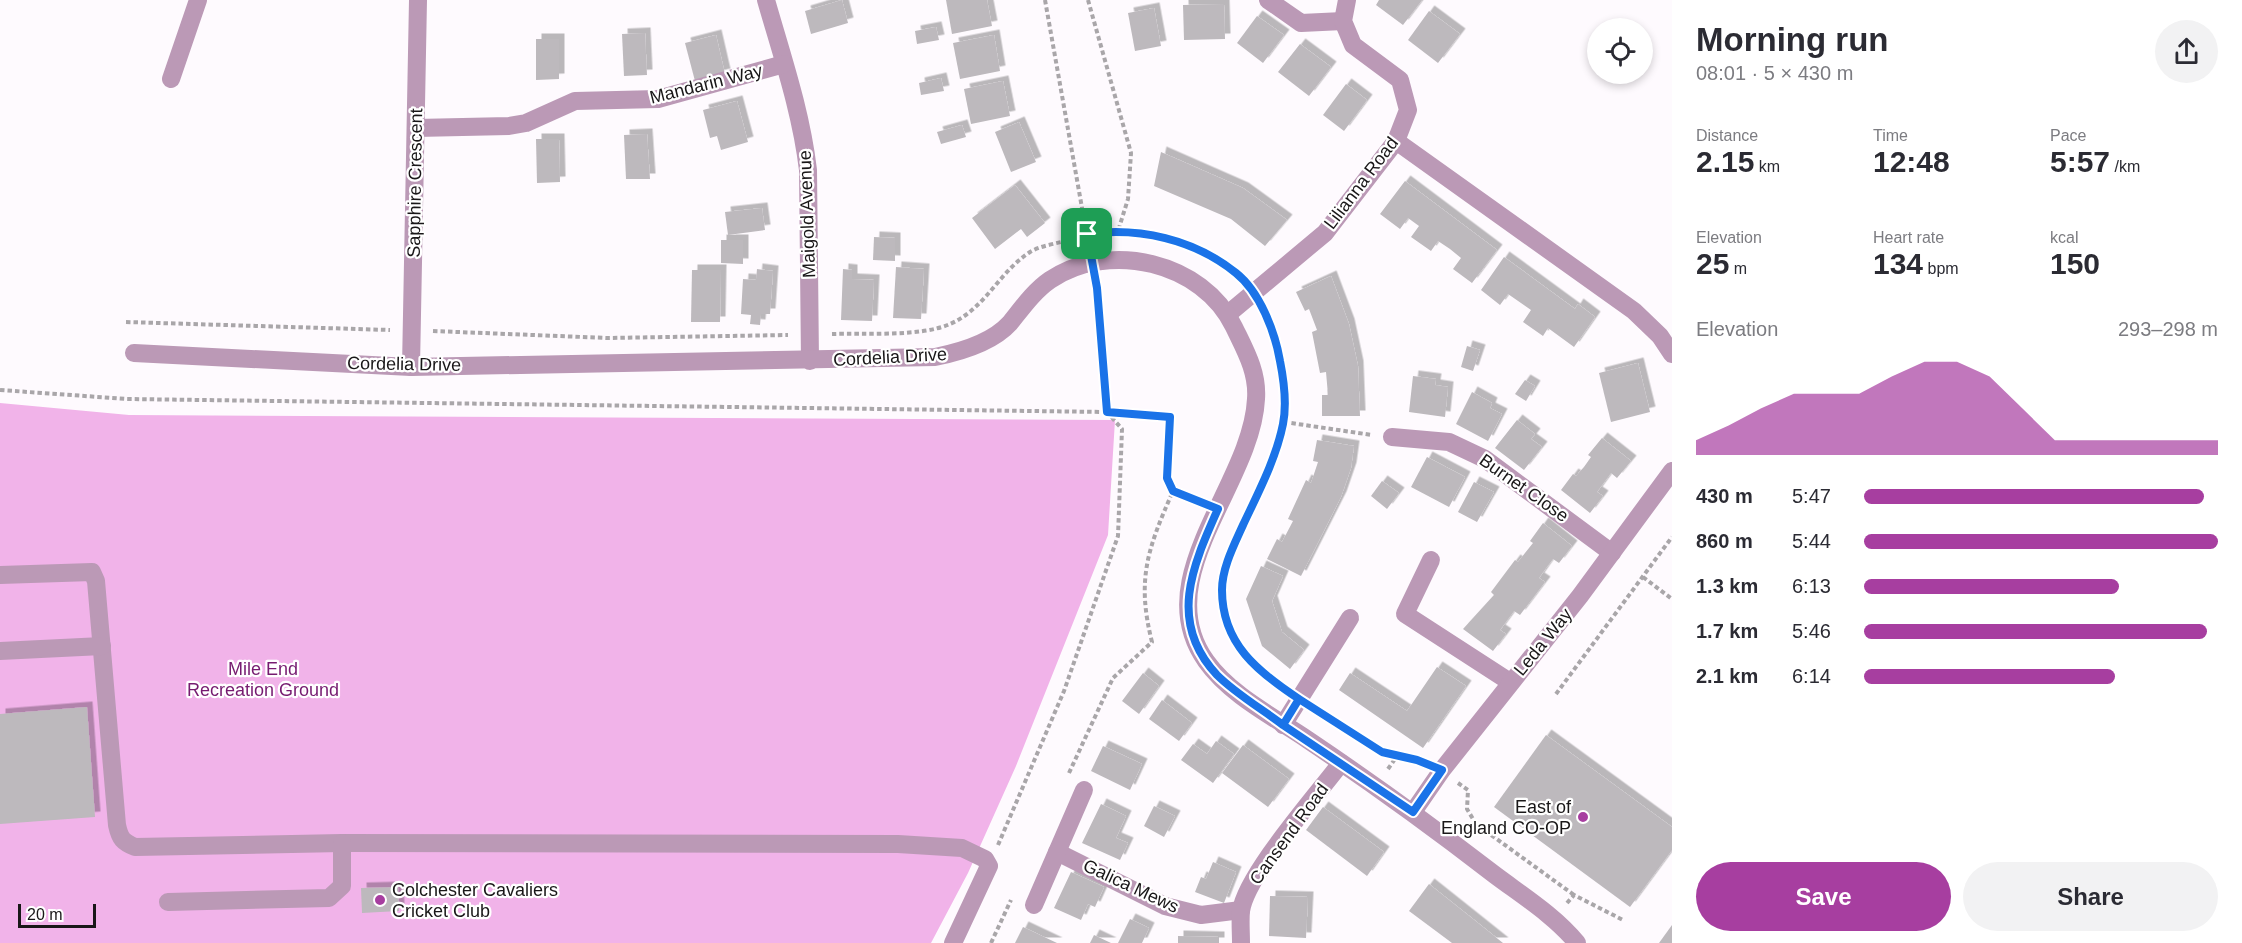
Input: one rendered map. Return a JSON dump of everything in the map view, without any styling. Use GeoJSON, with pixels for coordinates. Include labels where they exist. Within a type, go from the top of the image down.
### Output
{"type":"FeatureCollection","features":[{"type":"Feature","properties":{"kind":"street"},"geometry":{"type":"LineString","coordinates":[[171,80],[198,0]]}},
{"type":"Feature","properties":{"kind":"street","name":"Sapphire Crescent"},"geometry":{"type":"LineString","coordinates":[[411,367],[418,0]]}},
{"type":"Feature","properties":{"kind":"street","name":"Maigold Avenue"},"geometry":{"type":"LineString","coordinates":[[766,0],[798,110],[808,170],[810,361]]}},
{"type":"Feature","properties":{"kind":"street"},"geometry":{"type":"LineString","coordinates":[[1268,0],[1301,23],[1343,21],[1347,0]]}},
{"type":"Feature","properties":{"kind":"street","name":"Lilianna Road"},"geometry":{"type":"LineString","coordinates":[[1228,314],[1254,296],[1325,233],[1396,141],[1408,110],[1400,80],[1353,45],[1343,21]]}},
{"type":"Feature","properties":{"kind":"street","name":"Mandarin Way"},"geometry":{"type":"LineString","coordinates":[[416,128],[509,126],[525,123],[552,109],[575,101],[658,99],[784,64]]}},
{"type":"Feature","properties":{"kind":"street"},"geometry":{"type":"LineString","coordinates":[[1396,141],[1634,311],[1660,336],[1672,354]]}},
{"type":"Feature","properties":{"kind":"street","name":"Cordelia Drive"},"geometry":{"type":"LineString","coordinates":[[134,353],[411,367],[913,359],[957,352],[978,344],[1009,325],[1017,312],[1050,281],[1071,269],[1093,264],[1132,261],[1174,270],[1196,282],[1216,299],[1228,314],[1254,369],[1257,398],[1251,437],[1196,559],[1188,591],[1188,615],[1204,659],[1219,676],[1283,725],[1413,812],[1554,921],[1577,943]]}},
{"type":"Feature","properties":{"kind":"street","name":"Burnet Close"},"geometry":{"type":"LineString","coordinates":[[1392,437],[1449,442],[1485,459],[1612,553]]}},
{"type":"Feature","properties":{"kind":"street","name":"Leda Way"},"geometry":{"type":"LineString","coordinates":[[1413,812],[1442,770],[1545,641],[1672,471]]}},
{"type":"Feature","properties":{"kind":"street"},"geometry":{"type":"LineString","coordinates":[[1431,560],[1405,614],[1510,682]]}},
{"type":"Feature","properties":{"kind":"street"},"geometry":{"type":"LineString","coordinates":[[0,575],[92,572],[96,581],[117,825],[120,838],[135,847],[342,843],[898,844],[962,848],[985,859],[988,866],[953,943]]}},
{"type":"Feature","properties":{"kind":"street"},"geometry":{"type":"LineString","coordinates":[[1283,725],[1350,618]]}},
{"type":"Feature","properties":{"kind":"street"},"geometry":{"type":"LineString","coordinates":[[0,651],[102,646]]}},
{"type":"Feature","properties":{"kind":"street","name":"Cansend Road"},"geometry":{"type":"LineString","coordinates":[[1241,943],[1241,910],[1247,891],[1260,868],[1341,763]]}},
{"type":"Feature","properties":{"kind":"street"},"geometry":{"type":"LineString","coordinates":[[1034,905],[1084,790]]}},
{"type":"Feature","properties":{"kind":"street"},"geometry":{"type":"LineString","coordinates":[[168,902],[329,898],[342,885],[342,843]]}},
{"type":"Feature","properties":{"kind":"street","name":"Galica Mews"},"geometry":{"type":"LineString","coordinates":[[1058,852],[1166,906],[1201,915],[1241,910]]}},
{"type":"Feature","properties":{"kind":"path"},"geometry":{"type":"LineString","coordinates":[[988,866],[1064,691],[1118,536],[1122,429],[1107,412],[1093,264],[1045,0]]}},
{"type":"Feature","properties":{"kind":"path"},"geometry":{"type":"LineString","coordinates":[[1088,0],[1131,153],[1128,199],[1118,231]]}},
{"type":"Feature","properties":{"kind":"path"},"geometry":{"type":"LineString","coordinates":[[126,322],[608,338],[906,332],[949,324],[983,302],[1007,269],[1033,250],[1087,234],[1118,231],[1163,237],[1196,249],[1237,274],[1266,314],[1278,348],[1285,385],[1284,422],[1276,450],[1229,556],[1222,589],[1228,626],[1239,649],[1265,677],[1382,752],[1417,760],[1442,770],[1468,789],[1467,809],[1476,824],[1574,895],[1623,920]]}},
{"type":"Feature","properties":{"kind":"path"},"geometry":{"type":"LineString","coordinates":[[0,390],[139,399],[1107,412],[1170,417],[1167,478],[1173,491],[1218,509]]}},
{"type":"Feature","properties":{"kind":"path"},"geometry":{"type":"LineString","coordinates":[[1284,422],[1392,437]]}},
{"type":"Feature","properties":{"kind":"path"},"geometry":{"type":"LineString","coordinates":[[1066,779],[1113,678],[1152,642],[1144,608],[1145,577],[1152,539],[1173,491]]}},
{"type":"Feature","properties":{"kind":"path"},"geometry":{"type":"LineString","coordinates":[[1556,694],[1672,537]]}},
{"type":"Feature","properties":{"kind":"path"},"geometry":{"type":"LineString","coordinates":[[1643,576],[1672,598]]}},
{"type":"Feature","properties":{"kind":"path"},"geometry":{"type":"LineString","coordinates":[[992,943],[1015,892]]}},
{"type":"Feature","properties":{"kind":"path"},"geometry":{"type":"LineString","coordinates":[[1554,921],[1574,895]]}},
{"type":"Feature","properties":{"kind":"green space","name":"Mile End Recreation Ground"},"geometry":{"type":"Polygon","coordinates":[[[0,403],[129,415],[1115,420],[1108,535],[1016,766],[968,873],[931,943],[0,943],[0,403]]]}},
{"type":"Feature","properties":{"kind":"building"},"geometry":{"type":"Polygon","coordinates":[[[842,0],[848,23],[811,34],[805,11],[842,0]]]}},
{"type":"Feature","properties":{"kind":"building"},"geometry":{"type":"Polygon","coordinates":[[[946,0],[987,0],[992,26],[952,34],[946,0]]]}},
{"type":"Feature","properties":{"kind":"building"},"geometry":{"type":"Polygon","coordinates":[[[1379,0],[1422,0],[1403,25],[1376,5],[1379,0]]]}},
{"type":"Feature","properties":{"kind":"building"},"geometry":{"type":"Polygon","coordinates":[[[1224,4],[1225,39],[1184,40],[1183,5],[1224,4]]]}},
{"type":"Feature","properties":{"kind":"building"},"geometry":{"type":"Polygon","coordinates":[[[1154,8],[1161,46],[1135,51],[1128,13],[1154,8]]]}},
{"type":"Feature","properties":{"kind":"building"},"geometry":{"type":"Polygon","coordinates":[[[1429,11],[1460,34],[1438,63],[1408,40],[1429,11]]]}},
{"type":"Feature","properties":{"kind":"building"},"geometry":{"type":"Polygon","coordinates":[[[1257,16],[1284,35],[1263,63],[1237,43],[1257,16]]]}},
{"type":"Feature","properties":{"kind":"building"},"geometry":{"type":"Polygon","coordinates":[[[936,27],[939,40],[917,44],[915,31],[936,27]]]}},
{"type":"Feature","properties":{"kind":"building"},"geometry":{"type":"Polygon","coordinates":[[[645,33],[647,75],[624,76],[622,34],[645,33]]]}},
{"type":"Feature","properties":{"kind":"building"},"geometry":{"type":"Polygon","coordinates":[[[716,35],[725,74],[695,81],[685,43],[716,35]]]}},
{"type":"Feature","properties":{"kind":"building"},"geometry":{"type":"Polygon","coordinates":[[[994,35],[1000,71],[960,79],[953,43],[994,35]]]}},
{"type":"Feature","properties":{"kind":"building"},"geometry":{"type":"Polygon","coordinates":[[[536,39],[559,39],[559,79],[536,80],[536,39]]]}},
{"type":"Feature","properties":{"kind":"building"},"geometry":{"type":"Polygon","coordinates":[[[1300,44],[1331,67],[1309,96],[1278,72],[1300,44]]]}},
{"type":"Feature","properties":{"kind":"building"},"geometry":{"type":"Polygon","coordinates":[[[941,78],[944,91],[921,95],[919,83],[941,78]]]}},
{"type":"Feature","properties":{"kind":"building"},"geometry":{"type":"Polygon","coordinates":[[[1003,81],[1010,116],[971,124],[964,89],[1003,81]]]}},
{"type":"Feature","properties":{"kind":"building"},"geometry":{"type":"Polygon","coordinates":[[[1346,84],[1367,100],[1344,131],[1323,115],[1346,84]]]}},
{"type":"Feature","properties":{"kind":"building"},"geometry":{"type":"Polygon","coordinates":[[[737,101],[748,142],[721,150],[717,136],[710,138],[703,110],[737,101]]]}},
{"type":"Feature","properties":{"kind":"building"},"geometry":{"type":"Polygon","coordinates":[[[1019,122],[1036,162],[1011,172],[995,132],[1019,122]]]}},
{"type":"Feature","properties":{"kind":"building"},"geometry":{"type":"Polygon","coordinates":[[[962,125],[966,137],[941,144],[937,132],[962,125]]]}},
{"type":"Feature","properties":{"kind":"building"},"geometry":{"type":"Polygon","coordinates":[[[647,134],[650,179],[626,179],[624,135],[647,134]]]}},
{"type":"Feature","properties":{"kind":"building"},"geometry":{"type":"Polygon","coordinates":[[[536,139],[559,139],[560,182],[537,183],[536,139]]]}},
{"type":"Feature","properties":{"kind":"building"},"geometry":{"type":"Polygon","coordinates":[[[1161,152],[1243,188],[1287,220],[1265,246],[1231,219],[1154,186],[1161,152]]]}},
{"type":"Feature","properties":{"kind":"building"},"geometry":{"type":"Polygon","coordinates":[[[1405,181],[1497,250],[1472,283],[1453,269],[1461,258],[1450,249],[1438,241],[1431,251],[1411,237],[1419,226],[1408,218],[1400,229],[1380,214],[1405,181]]]}},
{"type":"Feature","properties":{"kind":"building"},"geometry":{"type":"Polygon","coordinates":[[[1015,185],[1045,223],[1027,237],[1021,229],[995,249],[972,218],[1015,185]]]}},
{"type":"Feature","properties":{"kind":"building"},"geometry":{"type":"Polygon","coordinates":[[[762,208],[765,230],[728,235],[725,212],[762,208]]]}},
{"type":"Feature","properties":{"kind":"building"},"geometry":{"type":"Polygon","coordinates":[[[874,237],[895,238],[895,261],[873,260],[874,237]]]}},
{"type":"Feature","properties":{"kind":"building"},"geometry":{"type":"Polygon","coordinates":[[[721,240],[743,240],[743,264],[721,263],[721,240]]]}},
{"type":"Feature","properties":{"kind":"building"},"geometry":{"type":"Polygon","coordinates":[[[1504,257],[1575,309],[1578,304],[1595,317],[1574,347],[1548,328],[1543,336],[1523,322],[1531,310],[1508,294],[1500,305],[1481,290],[1504,257]]]}},
{"type":"Feature","properties":{"kind":"building"},"geometry":{"type":"Polygon","coordinates":[[[896,267],[924,269],[921,319],[893,318],[896,267]]]}},
{"type":"Feature","properties":{"kind":"building"},"geometry":{"type":"Polygon","coordinates":[[[757,269],[773,271],[770,314],[761,314],[760,325],[750,324],[751,315],[741,314],[743,279],[756,280],[757,269]]]}},
{"type":"Feature","properties":{"kind":"building"},"geometry":{"type":"Polygon","coordinates":[[[843,269],[852,270],[852,279],[874,280],[872,321],[841,320],[843,269]]]}},
{"type":"Feature","properties":{"kind":"building"},"geometry":{"type":"Polygon","coordinates":[[[692,270],[721,270],[720,322],[691,322],[692,270]]]}},
{"type":"Feature","properties":{"kind":"building"},"geometry":{"type":"Polygon","coordinates":[[[1331,276],[1349,324],[1358,366],[1360,416],[1322,416],[1322,395],[1328,395],[1326,372],[1320,373],[1312,332],[1317,330],[1309,309],[1305,311],[1296,292],[1331,276]]]}},
{"type":"Feature","properties":{"kind":"building"},"geometry":{"type":"Polygon","coordinates":[[[1467,346],[1480,350],[1473,371],[1461,367],[1467,346]]]}},
{"type":"Feature","properties":{"kind":"building"},"geometry":{"type":"Polygon","coordinates":[[[1638,363],[1650,412],[1611,422],[1599,373],[1638,363]]]}},
{"type":"Feature","properties":{"kind":"building"},"geometry":{"type":"Polygon","coordinates":[[[1413,376],[1436,379],[1435,385],[1448,387],[1445,417],[1409,412],[1413,376]]]}},
{"type":"Feature","properties":{"kind":"building"},"geometry":{"type":"Polygon","coordinates":[[[1525,380],[1535,386],[1526,401],[1515,394],[1525,380]]]}},
{"type":"Feature","properties":{"kind":"building"},"geometry":{"type":"Polygon","coordinates":[[[1472,392],[1492,403],[1490,408],[1502,414],[1488,441],[1456,424],[1472,392]]]}},
{"type":"Feature","properties":{"kind":"building"},"geometry":{"type":"Polygon","coordinates":[[[1517,420],[1535,434],[1531,439],[1542,447],[1524,470],[1495,448],[1517,420]]]}},
{"type":"Feature","properties":{"kind":"building"},"geometry":{"type":"Polygon","coordinates":[[[1602,438],[1631,461],[1617,478],[1611,473],[1597,492],[1603,496],[1590,513],[1561,490],[1573,474],[1576,476],[1584,467],[1591,457],[1588,455],[1602,438]]]}},
{"type":"Feature","properties":{"kind":"building"},"geometry":{"type":"Polygon","coordinates":[[[1317,440],[1354,446],[1351,468],[1341,497],[1301,576],[1267,559],[1277,539],[1282,542],[1293,521],[1288,519],[1306,480],[1311,483],[1318,462],[1313,461],[1317,440]]]}},
{"type":"Feature","properties":{"kind":"building"},"geometry":{"type":"Polygon","coordinates":[[[1427,457],[1465,477],[1449,507],[1411,487],[1427,457]]]}},
{"type":"Feature","properties":{"kind":"building"},"geometry":{"type":"Polygon","coordinates":[[[1382,481],[1399,493],[1387,509],[1371,496],[1382,481]]]}},
{"type":"Feature","properties":{"kind":"building"},"geometry":{"type":"Polygon","coordinates":[[[1474,482],[1494,492],[1477,522],[1458,512],[1474,482]]]}},
{"type":"Feature","properties":{"kind":"building"},"geometry":{"type":"Polygon","coordinates":[[[1543,523],[1572,546],[1559,563],[1553,559],[1546,568],[1539,578],[1545,582],[1520,615],[1514,611],[1500,630],[1506,634],[1493,651],[1463,629],[1494,595],[1491,592],[1515,560],[1518,562],[1533,543],[1530,541],[1543,523]]]}},
{"type":"Feature","properties":{"kind":"building"},"geometry":{"type":"Polygon","coordinates":[[[1261,566],[1283,576],[1272,601],[1282,632],[1304,650],[1290,669],[1262,646],[1246,599],[1261,566]]]}},
{"type":"Feature","properties":{"kind":"building"},"geometry":{"type":"Polygon","coordinates":[[[1437,667],[1466,686],[1423,748],[1339,690],[1350,673],[1407,711],[1437,667]]]}},
{"type":"Feature","properties":{"kind":"building"},"geometry":{"type":"Polygon","coordinates":[[[1143,673],[1159,686],[1139,714],[1122,701],[1143,673]]]}},
{"type":"Feature","properties":{"kind":"building"},"geometry":{"type":"Polygon","coordinates":[[[1162,700],[1192,723],[1179,741],[1149,719],[1162,700]]]}},
{"type":"Feature","properties":{"kind":"building"},"geometry":{"type":"Polygon","coordinates":[[[87,707],[95,817],[0,824],[0,714],[87,707]]]}},
{"type":"Feature","properties":{"kind":"building","name":"East of England CO-OP"},"geometry":{"type":"Polygon","coordinates":[[[1546,735],[1672,827],[1672,850],[1630,907],[1494,807],[1546,735]]]}},
{"type":"Feature","properties":{"kind":"building"},"geometry":{"type":"Polygon","coordinates":[[[1216,741],[1234,754],[1213,783],[1181,760],[1193,744],[1207,754],[1216,741]]]}},
{"type":"Feature","properties":{"kind":"building"},"geometry":{"type":"Polygon","coordinates":[[[1243,745],[1289,779],[1268,807],[1222,773],[1243,745]]]}},
{"type":"Feature","properties":{"kind":"building"},"geometry":{"type":"Polygon","coordinates":[[[1103,746],[1142,764],[1130,790],[1091,771],[1103,746]]]}},
{"type":"Feature","properties":{"kind":"building"},"geometry":{"type":"Polygon","coordinates":[[[1101,804],[1126,816],[1116,838],[1128,843],[1120,860],[1082,843],[1101,804]]]}},
{"type":"Feature","properties":{"kind":"building"},"geometry":{"type":"Polygon","coordinates":[[[1154,806],[1175,816],[1164,837],[1144,826],[1154,806]]]}},
{"type":"Feature","properties":{"kind":"building"},"geometry":{"type":"Polygon","coordinates":[[[1323,807],[1384,852],[1367,876],[1306,830],[1323,807]]]}},
{"type":"Feature","properties":{"kind":"building"},"geometry":{"type":"Polygon","coordinates":[[[1213,862],[1236,872],[1224,903],[1195,892],[1201,877],[1206,879],[1213,862]]]}},
{"type":"Feature","properties":{"kind":"building"},"geometry":{"type":"Polygon","coordinates":[[[1071,872],[1104,887],[1095,907],[1088,904],[1081,920],[1054,908],[1071,872]]]}},
{"type":"Feature","properties":{"kind":"building"},"geometry":{"type":"Polygon","coordinates":[[[1429,884],[1503,943],[1452,943],[1409,911],[1429,884]]]}},
{"type":"Feature","properties":{"kind":"building","name":"Colchester Cavaliers Cricket Club"},"geometry":{"type":"Polygon","coordinates":[[[398,887],[399,911],[362,913],[361,888],[398,887]]]}},
{"type":"Feature","properties":{"kind":"building"},"geometry":{"type":"Polygon","coordinates":[[[1270,896],[1308,897],[1306,938],[1269,936],[1270,896]]]}},
{"type":"Feature","properties":{"kind":"building"},"geometry":{"type":"Polygon","coordinates":[[[1130,919],[1149,928],[1142,943],[1118,943],[1130,919]]]}},
{"type":"Feature","properties":{"kind":"building"},"geometry":{"type":"Polygon","coordinates":[[[1672,925],[1672,943],[1659,943],[1672,925]]]}},
{"type":"Feature","properties":{"kind":"building"},"geometry":{"type":"Polygon","coordinates":[[[1023,927],[1057,943],[1015,943],[1023,927]]]}},
{"type":"Feature","properties":{"kind":"building"},"geometry":{"type":"Polygon","coordinates":[[[1094,935],[1111,943],[1090,943],[1094,935]]]}},
{"type":"Feature","properties":{"kind":"building"},"geometry":{"type":"Polygon","coordinates":[[[1178,936],[1219,937],[1219,943],[1178,943],[1178,936]]]}},
{"type":"Feature","properties":{"kind":"place","name":"East of England CO-OP"},"geometry":{"type":"Point","coordinates":[1583,817]}},
{"type":"Feature","properties":{"kind":"place","name":"Colchester Cavaliers Cricket Club"},"geometry":{"type":"Point","coordinates":[380,900]}},
{"type":"Feature","properties":{"kind":"route"},"geometry":{"type":"LineString","coordinates":[[1087,234],[1097,288],[1107,412],[1170,417],[1167,478],[1173,491],[1218,509],[1196,559],[1188,591],[1188,615],[1204,659],[1219,676],[1283,725],[1299,699],[1382,752],[1417,760],[1442,770],[1413,812],[1283,725],[1299,699],[1265,677],[1239,649],[1228,626],[1222,589],[1229,556],[1276,450],[1284,422],[1285,385],[1278,348],[1266,314],[1237,274],[1196,249],[1163,237],[1136,231],[1087,234]]}}]}
